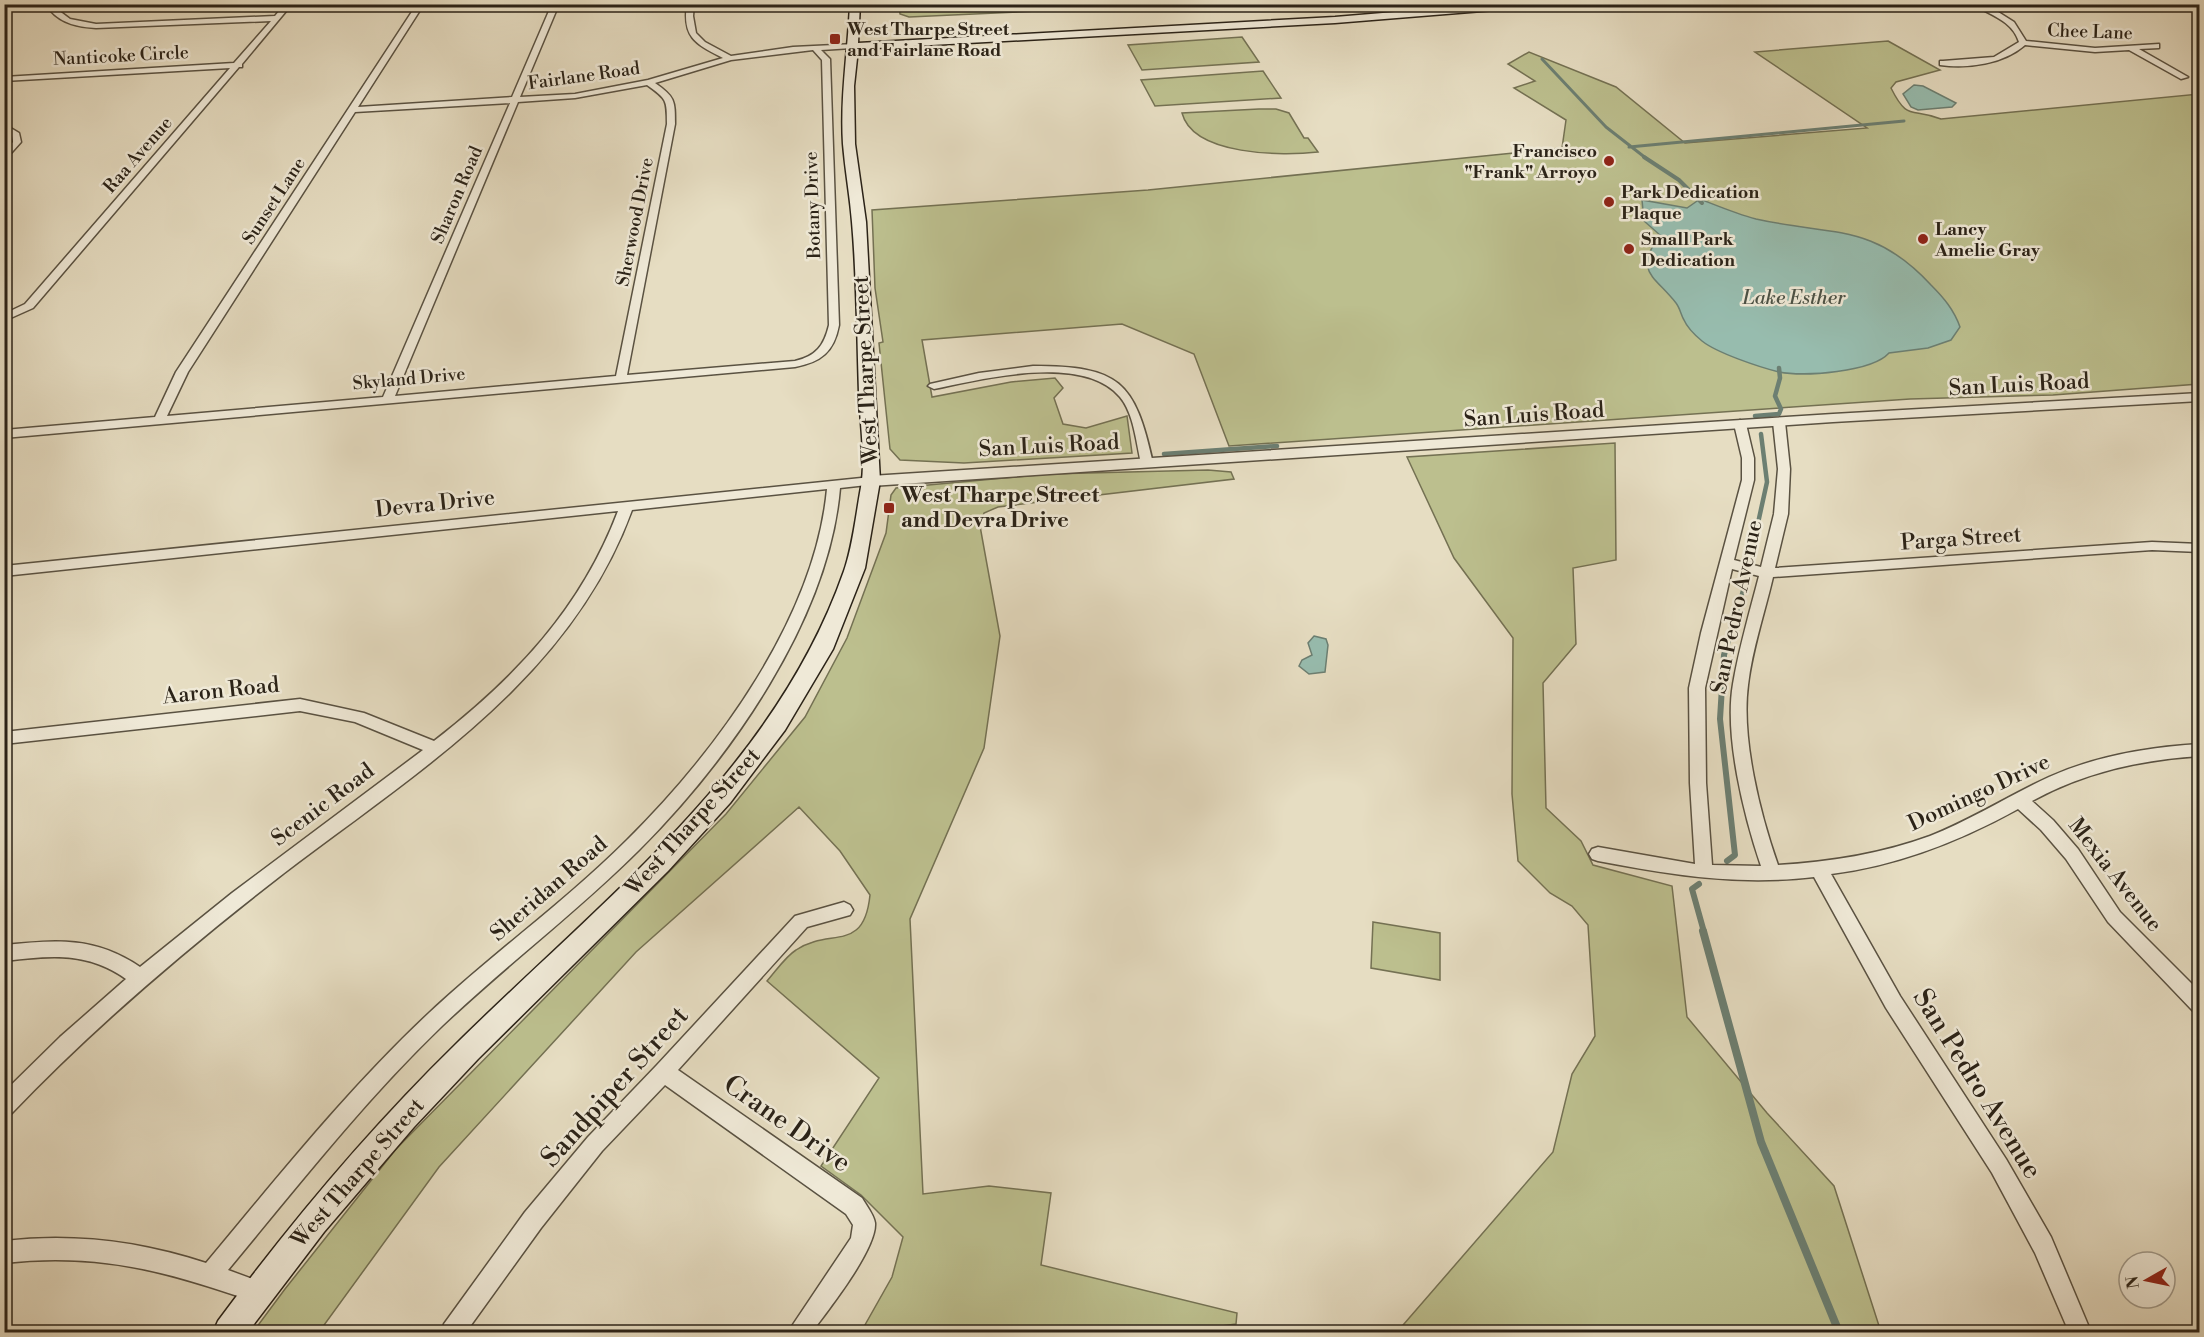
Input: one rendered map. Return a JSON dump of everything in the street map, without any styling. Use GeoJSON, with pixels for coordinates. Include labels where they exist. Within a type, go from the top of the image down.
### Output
{"type":"FeatureCollection","features":[{"type":"Feature","properties":{"kind":"main road","name":"West Tharpe Street"},"geometry":{"type":"LineString","coordinates":[[229,1332],[344,1184],[407,1113],[469,1049],[584,940],[677,847],[719,800],[788,709],[843,604],[856,566],[867,522],[871,481],[859,222],[849,144],[848,86],[855,4]]}},
{"type":"Feature","properties":{"kind":"main road"},"geometry":{"type":"LineString","coordinates":[[1449,9],[1469,4]]}},
{"type":"Feature","properties":{"kind":"main road"},"geometry":{"type":"LineString","coordinates":[[852,46],[1533,4]]}},
{"type":"Feature","properties":{"kind":"street"},"geometry":{"type":"LineString","coordinates":[[55,4],[54,9],[60,16],[79,24],[96,26],[279,18]]}},
{"type":"Feature","properties":{"kind":"street","name":"Raa Avenue"},"geometry":{"type":"LineString","coordinates":[[4,318],[29,306],[289,4]]}},
{"type":"Feature","properties":{"kind":"street","name":"Sunset Lane"},"geometry":{"type":"LineString","coordinates":[[160,419],[182,372],[421,4]]}},
{"type":"Feature","properties":{"kind":"street","name":"Sharon Road"},"geometry":{"type":"LineString","coordinates":[[388,398],[556,4]]}},
{"type":"Feature","properties":{"kind":"street"},"geometry":{"type":"LineString","coordinates":[[691,4],[689,29],[693,36],[730,58]]}},
{"type":"Feature","properties":{"kind":"street"},"geometry":{"type":"LineString","coordinates":[[1942,63],[1992,60],[2010,54],[2023,43],[2022,35],[2013,25],[1975,4]]}},
{"type":"Feature","properties":{"kind":"street"},"geometry":{"type":"LineString","coordinates":[[1987,9],[2029,4]]}},
{"type":"Feature","properties":{"kind":"street","name":"Chee Lane"},"geometry":{"type":"LineString","coordinates":[[2023,43],[2076,49],[2132,49],[2156,46]]}},
{"type":"Feature","properties":{"kind":"street","name":"Fairlane Road"},"geometry":{"type":"LineString","coordinates":[[352,110],[595,93],[649,82],[730,58],[852,46]]}},
{"type":"Feature","properties":{"kind":"street","name":"Botany Drive"},"geometry":{"type":"LineString","coordinates":[[815,48],[826,59],[834,325],[829,346],[816,358]]}},
{"type":"Feature","properties":{"kind":"street"},"geometry":{"type":"LineString","coordinates":[[2132,49],[2184,77]]}},
{"type":"Feature","properties":{"kind":"street","name":"Nanticoke Circle"},"geometry":{"type":"LineString","coordinates":[[4,79],[238,64]]}},
{"type":"Feature","properties":{"kind":"street","name":"Sherwood Drive"},"geometry":{"type":"LineString","coordinates":[[621,378],[660,174],[672,124],[671,103],[668,96],[649,82]]}},
{"type":"Feature","properties":{"kind":"street"},"geometry":{"type":"LineString","coordinates":[[4,126],[16,135],[17,142],[4,158]]}},
{"type":"Feature","properties":{"kind":"street","name":"Skyland Drive"},"geometry":{"type":"LineString","coordinates":[[4,434],[388,398],[795,364],[816,358]]}},
{"type":"Feature","properties":{"kind":"street"},"geometry":{"type":"LineString","coordinates":[[934,386],[1023,371],[1073,371],[1097,376],[1112,383],[1126,397],[1142,439],[1147,463]]}},
{"type":"Feature","properties":{"kind":"street","name":"San Luis Road"},"geometry":{"type":"LineString","coordinates":[[871,481],[1740,424],[2199,397]]}},
{"type":"Feature","properties":{"kind":"street","name":"San Pedro Avenue"},"geometry":{"type":"LineString","coordinates":[[1771,871],[1759,837],[1748,788],[1739,704],[1740,685],[1781,514],[1783,490],[1779,422]]}},
{"type":"Feature","properties":{"kind":"street","name":"San Pedro Avenue"},"geometry":{"type":"LineString","coordinates":[[1704,872],[1698,783],[1697,688],[1708,633],[1748,480],[1748,458],[1740,424]]}},
{"type":"Feature","properties":{"kind":"street","name":"Devra Drive"},"geometry":{"type":"LineString","coordinates":[[4,571],[871,481]]}},
{"type":"Feature","properties":{"kind":"street","name":"Sheridan Road"},"geometry":{"type":"LineString","coordinates":[[210,1275],[332,1129],[409,1047],[487,973],[634,843],[726,737],[759,688],[808,595],[822,556],[833,514],[834,485]]}},
{"type":"Feature","properties":{"kind":"street","name":"Scenic Road"},"geometry":{"type":"LineString","coordinates":[[4,1107],[140,978],[257,884],[435,748],[512,681],[573,612],[609,551],[627,505]]}},
{"type":"Feature","properties":{"kind":"street","name":"Parga Street"},"geometry":{"type":"LineString","coordinates":[[1727,563],[1767,573],[2152,546],[2199,548]]}},
{"type":"Feature","properties":{"kind":"street","name":"Aaron Road"},"geometry":{"type":"LineString","coordinates":[[4,738],[300,705],[358,717],[435,748]]}},
{"type":"Feature","properties":{"kind":"street","name":"Domingo Drive"},"geometry":{"type":"LineString","coordinates":[[1598,854],[1704,872],[1818,868],[1906,851],[1960,831],[2086,769],[2128,759],[2199,750]]}},
{"type":"Feature","properties":{"kind":"street","name":"Mexia Avenue"},"geometry":{"type":"LineString","coordinates":[[2020,800],[2047,825],[2072,854],[2114,917],[2199,1005]]}},
{"type":"Feature","properties":{"kind":"street","name":"San Pedro Avenue"},"geometry":{"type":"LineString","coordinates":[[1818,868],[1893,1002],[1999,1166],[2043,1245],[2080,1332]]}},
{"type":"Feature","properties":{"kind":"street","name":"Sandpiper Street"},"geometry":{"type":"LineString","coordinates":[[452,1332],[533,1220],[595,1144],[664,1072],[801,921],[844,910]]}},
{"type":"Feature","properties":{"kind":"street"},"geometry":{"type":"LineString","coordinates":[[4,953],[61,948],[80,951],[107,957],[140,978]]}},
{"type":"Feature","properties":{"kind":"street","name":"Crane Drive"},"geometry":{"type":"LineString","coordinates":[[664,1072],[854,1206],[864,1223],[864,1232],[853,1256],[799,1332]]}},
{"type":"Feature","properties":{"kind":"street"},"geometry":{"type":"LineString","coordinates":[[4,1252],[61,1247],[112,1250],[162,1259],[258,1292]]}},
{"type":"Feature","properties":{"kind":"green space"},"geometry":{"type":"Polygon","coordinates":[[[899,5],[1036,5],[1037,11],[909,17],[900,14],[899,5]]]}},
{"type":"Feature","properties":{"kind":"green space"},"geometry":{"type":"Polygon","coordinates":[[[1242,37],[1259,62],[1142,70],[1128,45],[1242,37]]]}},
{"type":"Feature","properties":{"kind":"green space"},"geometry":{"type":"Polygon","coordinates":[[[1888,41],[1940,70],[1896,82],[1891,88],[1906,110],[1941,119],[2199,94],[2199,384],[2053,395],[1910,399],[1229,446],[1194,354],[1122,324],[922,340],[932,397],[1011,382],[1055,378],[1063,388],[1054,398],[1063,424],[1086,428],[1127,416],[1132,453],[964,463],[900,460],[890,449],[879,343],[883,342],[875,288],[872,210],[1148,190],[1562,148],[1566,120],[1514,88],[1535,81],[1508,64],[1529,52],[1616,87],[1685,143],[1867,128],[1755,52],[1888,41]]]}},
{"type":"Feature","properties":{"kind":"green space"},"geometry":{"type":"Polygon","coordinates":[[[1263,71],[1281,98],[1155,106],[1141,80],[1263,71]]]}},
{"type":"Feature","properties":{"kind":"green space"},"geometry":{"type":"Polygon","coordinates":[[[1276,109],[1289,113],[1304,138],[1308,138],[1318,152],[1262,153],[1221,145],[1203,138],[1190,127],[1182,113],[1276,109]]]}},
{"type":"Feature","properties":{"kind":"green space"},"geometry":{"type":"Polygon","coordinates":[[[1615,443],[1616,560],[1573,568],[1576,644],[1543,683],[1546,808],[1581,841],[1593,865],[1672,886],[1687,1017],[1767,1113],[1834,1186],[1881,1332],[1397,1332],[1553,1152],[1572,1074],[1595,1036],[1588,925],[1572,906],[1550,893],[1518,861],[1512,794],[1513,638],[1454,558],[1407,457],[1615,443]]]}},
{"type":"Feature","properties":{"kind":"green space"},"geometry":{"type":"Polygon","coordinates":[[[1208,470],[1231,472],[1234,479],[998,507],[984,513],[980,526],[1000,636],[984,748],[910,919],[923,1194],[989,1186],[1051,1193],[1041,1265],[1237,1313],[1236,1324],[1178,1332],[861,1332],[892,1277],[903,1237],[861,1195],[821,1166],[879,1078],[767,981],[784,960],[796,950],[809,943],[853,932],[861,925],[870,895],[840,851],[799,807],[636,952],[439,1167],[319,1332],[253,1332],[396,1149],[726,814],[805,717],[847,638],[886,533],[891,495],[896,488],[1049,474],[1208,470]]]}},
{"type":"Feature","properties":{"kind":"green space"},"geometry":{"type":"Polygon","coordinates":[[[1373,922],[1440,933],[1440,980],[1371,968],[1373,922]]]}},
{"type":"Feature","properties":{"kind":"water"},"geometry":{"type":"Polygon","coordinates":[[[1914,85],[1923,86],[1956,103],[1952,107],[1918,110],[1911,107],[1903,94],[1914,85]]]}},
{"type":"Feature","properties":{"kind":"water","name":"Lake Esther"},"geometry":{"type":"Polygon","coordinates":[[[1700,199],[1756,219],[1850,235],[1890,250],[1910,265],[1940,295],[1952,310],[1960,327],[1951,340],[1928,348],[1889,353],[1868,365],[1837,372],[1804,374],[1779,372],[1728,355],[1709,346],[1689,328],[1677,305],[1650,272],[1647,265],[1648,257],[1660,235],[1644,221],[1642,200],[1687,208],[1700,199]]]}},
{"type":"Feature","properties":{"kind":"water"},"geometry":{"type":"Polygon","coordinates":[[[1314,636],[1326,639],[1328,645],[1325,672],[1309,674],[1299,666],[1302,660],[1312,655],[1308,643],[1314,636]]]}},
{"type":"Feature","properties":{"kind":"waterway"},"geometry":{"type":"LineString","coordinates":[[1542,59],[1606,127],[1631,147]]}},
{"type":"Feature","properties":{"kind":"waterway"},"geometry":{"type":"LineString","coordinates":[[1631,147],[1904,121]]}},
{"type":"Feature","properties":{"kind":"waterway"},"geometry":{"type":"LineString","coordinates":[[1631,147],[1647,159]]}},
{"type":"Feature","properties":{"kind":"waterway"},"geometry":{"type":"LineString","coordinates":[[1647,159],[1679,180],[1702,203]]}},
{"type":"Feature","properties":{"kind":"waterway"},"geometry":{"type":"LineString","coordinates":[[1755,416],[1779,414],[1781,409],[1775,396],[1780,378],[1779,368]]}},
{"type":"Feature","properties":{"kind":"waterway"},"geometry":{"type":"LineString","coordinates":[[1749,564],[1767,482],[1761,434]]}},
{"type":"Feature","properties":{"kind":"waterway"},"geometry":{"type":"LineString","coordinates":[[1164,454],[1277,446]]}},
{"type":"Feature","properties":{"kind":"waterway"},"geometry":{"type":"LineString","coordinates":[[1737,612],[1747,576]]}},
{"type":"Feature","properties":{"kind":"waterway"},"geometry":{"type":"LineString","coordinates":[[1727,861],[1735,855],[1720,719],[1724,655],[1737,610]]}},
{"type":"Feature","properties":{"kind":"waterway"},"geometry":{"type":"LineString","coordinates":[[1699,884],[1692,889],[1704,932]]}},
{"type":"Feature","properties":{"kind":"waterway"},"geometry":{"type":"LineString","coordinates":[[1703,931],[1761,1142],[1839,1332]]}},
{"type":"Feature","properties":{"kind":"place","name":"West Tharpe Street and Fairlane Road"},"geometry":{"type":"Point","coordinates":[835,39]}},
{"type":"Feature","properties":{"kind":"place","name":"Francisco \"Frank\" Arroyo"},"geometry":{"type":"Point","coordinates":[1609,161]}},
{"type":"Feature","properties":{"kind":"place","name":"Park Dedication Plaque"},"geometry":{"type":"Point","coordinates":[1609,202]}},
{"type":"Feature","properties":{"kind":"place","name":"Lancy Amelie Gray"},"geometry":{"type":"Point","coordinates":[1923,239]}},
{"type":"Feature","properties":{"kind":"place","name":"Small Park Dedication"},"geometry":{"type":"Point","coordinates":[1629,249]}},
{"type":"Feature","properties":{"kind":"place","name":"West Tharpe Street and Devra Drive"},"geometry":{"type":"Point","coordinates":[889,508]}}]}
